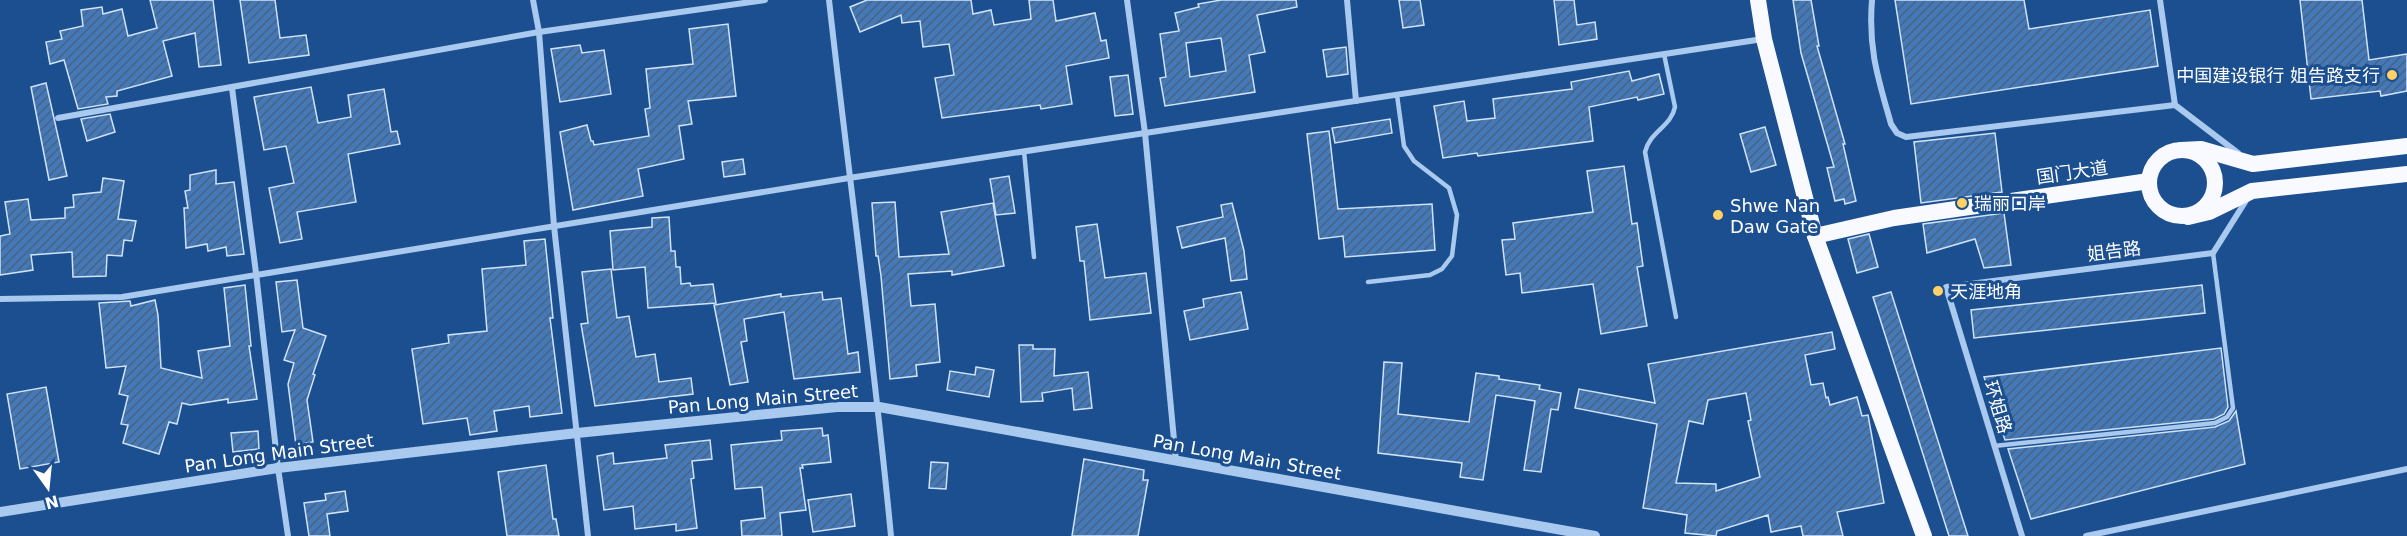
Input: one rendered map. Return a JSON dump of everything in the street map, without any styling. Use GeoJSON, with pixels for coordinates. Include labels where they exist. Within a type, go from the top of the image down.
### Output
{"type":"FeatureCollection","features":[{"type":"Feature","properties":{"kind":"highway"},"geometry":{"type":"LineString","coordinates":[[1758,0],[1764,39],[1815,236],[1924,536]]}},
{"type":"Feature","properties":{"kind":"highway"},"geometry":{"type":"LineString","coordinates":[[2407,146],[2253,165],[2201,149],[2181,150],[2161,157],[2154,166],[2149,181],[2151,197],[2158,207],[2177,217],[2209,212],[2252,191],[2407,174]]}},
{"type":"Feature","properties":{"kind":"highway"},"geometry":{"type":"LineString","coordinates":[[2181,150],[2203,156],[2215,175],[2216,186],[2207,206],[2198,213],[2188,216]]}},
{"type":"Feature","properties":{"kind":"highway","name":"国门大道"},"geometry":{"type":"LineString","coordinates":[[1815,236],[1894,218],[2149,181]]}},
{"type":"Feature","properties":{"kind":"street"},"geometry":{"type":"LineString","coordinates":[[533,0],[539,32],[554,226],[588,536]]}},
{"type":"Feature","properties":{"kind":"street"},"geometry":{"type":"LineString","coordinates":[[58,118],[539,32],[765,0]]}},
{"type":"Feature","properties":{"kind":"street"},"geometry":{"type":"LineString","coordinates":[[829,0],[849,178],[879,407],[891,536]]}},
{"type":"Feature","properties":{"kind":"street"},"geometry":{"type":"LineString","coordinates":[[1127,0],[1145,133],[1176,461]]}},
{"type":"Feature","properties":{"kind":"street"},"geometry":{"type":"LineString","coordinates":[[1347,0],[1356,101]]}},
{"type":"Feature","properties":{"kind":"street"},"geometry":{"type":"LineString","coordinates":[[1872,0],[1870,23],[1873,60],[1891,124],[1897,133],[1906,137],[2175,105]]}},
{"type":"Feature","properties":{"kind":"street"},"geometry":{"type":"LineString","coordinates":[[2160,0],[2175,105],[2253,165]]}},
{"type":"Feature","properties":{"kind":"street"},"geometry":{"type":"LineString","coordinates":[[0,299],[122,297],[256,273],[849,178],[1764,39]]}},
{"type":"Feature","properties":{"kind":"street"},"geometry":{"type":"LineString","coordinates":[[232,88],[288,536]]}},
{"type":"Feature","properties":{"kind":"street"},"geometry":{"type":"LineString","coordinates":[[2212,253],[2252,191]]}},
{"type":"Feature","properties":{"kind":"street","name":"姐告路"},"geometry":{"type":"LineString","coordinates":[[1946,287],[2212,253]]}},
{"type":"Feature","properties":{"kind":"street","name":"环姐路"},"geometry":{"type":"LineString","coordinates":[[1946,287],[2022,536]]}},
{"type":"Feature","properties":{"kind":"street","name":"Pan Long Main Street"},"geometry":{"type":"LineString","coordinates":[[0,512],[278,468],[577,433],[837,407],[879,407],[1594,536]]}},
{"type":"Feature","properties":{"kind":"street"},"geometry":{"type":"LineString","coordinates":[[2086,536],[2407,469]]}},
{"type":"Feature","properties":{"kind":"lane"},"geometry":{"type":"LineString","coordinates":[[1664,54],[1675,107],[1674,115],[1648,140],[1645,152],[1676,317]]}},
{"type":"Feature","properties":{"kind":"lane"},"geometry":{"type":"LineString","coordinates":[[1368,282],[1430,275],[1442,269],[1452,256],[1457,215],[1449,188],[1414,161],[1404,146],[1397,95]]}},
{"type":"Feature","properties":{"kind":"lane"},"geometry":{"type":"LineString","coordinates":[[1024,151],[1035,257]]}},
{"type":"Feature","properties":{"kind":"lane"},"geometry":{"type":"LineString","coordinates":[[1994,446],[2216,423],[2227,417],[2233,408],[2212,253]]}},
{"type":"Feature","properties":{"kind":"building"},"geometry":{"type":"Polygon","coordinates":[[[150,0],[213,0],[221,65],[199,67],[195,33],[163,41],[172,76],[117,91],[117,96],[106,97],[108,104],[78,109],[64,60],[50,64],[46,42],[62,39],[60,31],[83,26],[81,10],[102,7],[103,14],[122,9],[128,36],[157,28],[150,0]]]}},
{"type":"Feature","properties":{"kind":"building"},"geometry":{"type":"Polygon","coordinates":[[[240,0],[275,0],[280,38],[306,35],[309,55],[249,63],[240,0]]]}},
{"type":"Feature","properties":{"kind":"building"},"geometry":{"type":"Polygon","coordinates":[[[867,0],[971,0],[973,14],[991,10],[994,25],[1031,19],[1029,0],[1053,0],[1056,21],[1095,13],[1101,41],[1106,40],[1109,58],[1066,66],[1072,104],[1041,109],[1040,105],[942,118],[935,78],[954,75],[949,44],[923,47],[920,21],[902,23],[901,15],[860,32],[850,7],[867,0]]]}},
{"type":"Feature","properties":{"kind":"building"},"geometry":{"type":"Polygon","coordinates":[[[1221,0],[1296,0],[1297,7],[1257,15],[1265,52],[1249,55],[1255,92],[1165,106],[1160,78],[1166,77],[1160,34],[1179,31],[1175,13],[1199,7],[1198,4],[1221,0]],[[1221,38],[1186,43],[1190,77],[1226,71],[1221,38]]]}},
{"type":"Feature","properties":{"kind":"building"},"geometry":{"type":"Polygon","coordinates":[[[1399,0],[1420,0],[1424,25],[1403,28],[1399,0]]]}},
{"type":"Feature","properties":{"kind":"building"},"geometry":{"type":"Polygon","coordinates":[[[1554,0],[1574,0],[1577,25],[1595,22],[1597,39],[1559,45],[1554,0]]]}},
{"type":"Feature","properties":{"kind":"building"},"geometry":{"type":"Polygon","coordinates":[[[1793,0],[1811,0],[1819,46],[1817,46],[1845,144],[1843,144],[1856,201],[1845,204],[1844,199],[1835,201],[1827,168],[1834,167],[1801,53],[1793,0]]]}},
{"type":"Feature","properties":{"kind":"building"},"geometry":{"type":"Polygon","coordinates":[[[1895,0],[2024,0],[2029,29],[2150,10],[2158,66],[1911,104],[1895,0]]]}},
{"type":"Feature","properties":{"kind":"building"},"geometry":{"type":"Polygon","coordinates":[[[2300,0],[2362,0],[2369,60],[2407,54],[2407,91],[2381,96],[2380,91],[2311,99],[2300,0]]]}},
{"type":"Feature","properties":{"kind":"building"},"geometry":{"type":"Polygon","coordinates":[[[728,24],[736,96],[688,101],[692,124],[679,126],[684,159],[638,169],[643,196],[573,210],[560,132],[587,125],[594,145],[649,136],[645,109],[650,108],[646,69],[693,64],[689,29],[728,24]]]}},
{"type":"Feature","properties":{"kind":"building"},"geometry":{"type":"Polygon","coordinates":[[[580,45],[582,53],[604,50],[611,94],[560,102],[551,49],[580,45]]]}},
{"type":"Feature","properties":{"kind":"building"},"geometry":{"type":"Polygon","coordinates":[[[1346,47],[1348,74],[1327,77],[1323,50],[1346,47]]]}},
{"type":"Feature","properties":{"kind":"building"},"geometry":{"type":"Polygon","coordinates":[[[1629,71],[1632,81],[1659,74],[1664,94],[1589,107],[1593,141],[1478,156],[1477,153],[1443,158],[1434,106],[1464,101],[1467,121],[1495,118],[1493,99],[1572,89],[1571,82],[1629,71]]]}},
{"type":"Feature","properties":{"kind":"building"},"geometry":{"type":"Polygon","coordinates":[[[1128,75],[1133,114],[1115,116],[1110,77],[1128,75]]]}},
{"type":"Feature","properties":{"kind":"building"},"geometry":{"type":"Polygon","coordinates":[[[46,83],[67,176],[49,180],[31,87],[46,83]]]}},
{"type":"Feature","properties":{"kind":"building"},"geometry":{"type":"Polygon","coordinates":[[[311,87],[318,123],[351,117],[348,95],[384,89],[391,132],[397,131],[400,144],[348,154],[356,202],[297,212],[302,239],[280,243],[269,188],[294,183],[286,146],[264,150],[254,97],[311,87]]]}},
{"type":"Feature","properties":{"kind":"building"},"geometry":{"type":"Polygon","coordinates":[[[110,114],[115,132],[87,141],[81,119],[110,114]]]}},
{"type":"Feature","properties":{"kind":"building"},"geometry":{"type":"Polygon","coordinates":[[[1390,119],[1392,133],[1335,143],[1332,128],[1390,119]]]}},
{"type":"Feature","properties":{"kind":"building"},"geometry":{"type":"Polygon","coordinates":[[[1765,127],[1776,165],[1751,172],[1740,134],[1765,127]]]}},
{"type":"Feature","properties":{"kind":"building"},"geometry":{"type":"Polygon","coordinates":[[[1329,131],[1338,209],[1432,204],[1435,250],[1345,257],[1343,236],[1319,239],[1307,134],[1329,131]]]}},
{"type":"Feature","properties":{"kind":"building"},"geometry":{"type":"Polygon","coordinates":[[[1995,133],[2002,192],[1921,203],[1914,142],[1995,133]]]}},
{"type":"Feature","properties":{"kind":"building"},"geometry":{"type":"Polygon","coordinates":[[[743,159],[745,174],[724,177],[722,162],[743,159]]]}},
{"type":"Feature","properties":{"kind":"building"},"geometry":{"type":"Polygon","coordinates":[[[1624,166],[1632,224],[1637,223],[1643,266],[1637,267],[1647,326],[1601,334],[1593,284],[1522,293],[1520,273],[1506,275],[1502,240],[1515,239],[1513,223],[1593,212],[1587,171],[1624,166]]]}},
{"type":"Feature","properties":{"kind":"building"},"geometry":{"type":"Polygon","coordinates":[[[216,170],[216,184],[234,182],[244,254],[227,256],[226,247],[208,251],[207,244],[186,248],[184,208],[188,208],[185,191],[190,190],[190,175],[216,170]]]}},
{"type":"Feature","properties":{"kind":"building"},"geometry":{"type":"Polygon","coordinates":[[[1009,176],[1015,213],[996,215],[990,179],[1009,176]]]}},
{"type":"Feature","properties":{"kind":"building"},"geometry":{"type":"Polygon","coordinates":[[[103,178],[124,181],[118,219],[136,221],[132,241],[124,240],[122,256],[107,255],[106,276],[73,277],[72,252],[31,255],[33,270],[0,275],[0,236],[10,234],[5,202],[28,199],[31,220],[65,218],[65,208],[74,207],[73,195],[101,192],[103,178]]]}},
{"type":"Feature","properties":{"kind":"building"},"geometry":{"type":"Polygon","coordinates":[[[895,202],[899,257],[949,254],[941,212],[993,203],[1004,266],[952,275],[952,271],[908,274],[911,306],[935,304],[940,362],[916,365],[917,376],[890,379],[872,203],[895,202]]]}},
{"type":"Feature","properties":{"kind":"building"},"geometry":{"type":"Polygon","coordinates":[[[1232,203],[1244,251],[1247,279],[1231,281],[1225,238],[1182,248],[1177,227],[1223,217],[1221,205],[1232,203]]]}},
{"type":"Feature","properties":{"kind":"building"},"geometry":{"type":"Polygon","coordinates":[[[2004,213],[2011,265],[1984,268],[1975,239],[1927,253],[1923,224],[2004,213]]]}},
{"type":"Feature","properties":{"kind":"building"},"geometry":{"type":"Polygon","coordinates":[[[669,217],[671,251],[675,251],[676,267],[680,267],[681,284],[690,283],[691,286],[713,284],[716,303],[648,308],[645,267],[613,270],[610,231],[652,227],[652,218],[669,217]]]}},
{"type":"Feature","properties":{"kind":"building"},"geometry":{"type":"Polygon","coordinates":[[[1097,224],[1105,278],[1146,273],[1151,313],[1090,320],[1084,261],[1080,261],[1076,227],[1097,224]]]}},
{"type":"Feature","properties":{"kind":"building"},"geometry":{"type":"Polygon","coordinates":[[[1869,234],[1878,267],[1857,273],[1848,239],[1869,234]]]}},
{"type":"Feature","properties":{"kind":"building"},"geometry":{"type":"Polygon","coordinates":[[[545,239],[553,318],[550,318],[562,413],[530,417],[529,406],[494,411],[497,431],[470,435],[467,418],[423,424],[412,349],[449,343],[448,335],[487,331],[482,269],[526,265],[524,241],[545,239]]]}},
{"type":"Feature","properties":{"kind":"building"},"geometry":{"type":"Polygon","coordinates":[[[611,269],[617,318],[629,316],[636,357],[655,354],[659,382],[691,378],[693,394],[595,406],[581,324],[588,323],[582,272],[611,269]]]}},
{"type":"Feature","properties":{"kind":"building"},"geometry":{"type":"Polygon","coordinates":[[[297,280],[303,328],[326,336],[307,400],[313,442],[296,445],[288,384],[294,363],[284,360],[295,330],[282,332],[276,282],[297,280]]]}},
{"type":"Feature","properties":{"kind":"building"},"geometry":{"type":"Polygon","coordinates":[[[245,285],[251,346],[249,346],[257,399],[228,403],[228,399],[190,405],[182,403],[177,424],[169,422],[159,454],[123,443],[128,425],[121,424],[128,396],[119,394],[126,366],[106,368],[99,303],[130,301],[131,306],[155,300],[161,368],[202,378],[198,351],[230,346],[224,288],[245,285]]]}},
{"type":"Feature","properties":{"kind":"building"},"geometry":{"type":"Polygon","coordinates":[[[2202,285],[2205,313],[1974,338],[1971,310],[2202,285]]]}},
{"type":"Feature","properties":{"kind":"building"},"geometry":{"type":"Polygon","coordinates":[[[822,292],[823,300],[841,298],[848,354],[858,352],[860,372],[794,379],[784,312],[744,319],[747,341],[741,342],[748,382],[730,385],[714,305],[781,294],[781,297],[822,292]]]}},
{"type":"Feature","properties":{"kind":"building"},"geometry":{"type":"Polygon","coordinates":[[[1241,292],[1248,329],[1190,340],[1184,311],[1204,307],[1203,299],[1241,292]]]}},
{"type":"Feature","properties":{"kind":"building"},"geometry":{"type":"Polygon","coordinates":[[[1891,292],[1968,536],[1949,536],[1873,297],[1891,292]]]}},
{"type":"Feature","properties":{"kind":"building"},"geometry":{"type":"Polygon","coordinates":[[[1832,332],[1835,349],[1805,355],[1811,385],[1823,383],[1830,405],[1857,397],[1862,416],[1868,415],[1884,503],[1837,512],[1843,536],[1803,536],[1801,526],[1771,532],[1768,515],[1717,531],[1716,536],[1685,533],[1687,515],[1643,508],[1657,424],[1575,408],[1579,389],[1655,403],[1648,364],[1832,332]],[[1746,393],[1708,400],[1703,424],[1689,421],[1676,483],[1716,484],[1716,491],[1760,477],[1748,421],[1751,420],[1746,393]]]}},
{"type":"Feature","properties":{"kind":"building"},"geometry":{"type":"Polygon","coordinates":[[[1019,345],[1033,345],[1033,349],[1055,349],[1054,376],[1088,372],[1092,408],[1074,410],[1072,388],[1042,393],[1043,401],[1021,402],[1019,345]]]}},
{"type":"Feature","properties":{"kind":"building"},"geometry":{"type":"Polygon","coordinates":[[[2221,348],[2228,407],[2224,414],[2214,419],[2005,440],[1984,377],[2221,348]]]}},
{"type":"Feature","properties":{"kind":"building"},"geometry":{"type":"Polygon","coordinates":[[[1384,362],[1402,363],[1398,414],[1469,422],[1476,373],[1540,385],[1539,389],[1561,393],[1558,410],[1551,409],[1541,472],[1524,470],[1535,401],[1496,395],[1483,480],[1460,477],[1462,463],[1378,453],[1384,362]]]}},
{"type":"Feature","properties":{"kind":"building"},"geometry":{"type":"Polygon","coordinates":[[[976,367],[994,370],[989,397],[947,390],[950,371],[975,375],[976,367]]]}},
{"type":"Feature","properties":{"kind":"building"},"geometry":{"type":"Polygon","coordinates":[[[46,387],[59,462],[20,469],[7,394],[46,387]]]}},
{"type":"Feature","properties":{"kind":"building"},"geometry":{"type":"Polygon","coordinates":[[[2236,411],[2245,464],[2031,519],[2008,449],[2215,427],[2229,421],[2236,411]]]}},
{"type":"Feature","properties":{"kind":"building"},"geometry":{"type":"Polygon","coordinates":[[[822,428],[823,436],[828,435],[831,462],[802,465],[803,468],[800,468],[806,510],[780,513],[782,536],[742,536],[741,521],[765,518],[762,487],[735,489],[731,445],[782,440],[781,431],[822,428]]]}},
{"type":"Feature","properties":{"kind":"building"},"geometry":{"type":"Polygon","coordinates":[[[258,431],[259,449],[233,452],[231,433],[258,431]]]}},
{"type":"Feature","properties":{"kind":"building"},"geometry":{"type":"Polygon","coordinates":[[[710,440],[712,459],[692,461],[694,478],[691,479],[697,528],[676,531],[676,524],[635,529],[633,506],[604,510],[597,456],[613,453],[614,464],[667,458],[665,445],[710,440]]]}},
{"type":"Feature","properties":{"kind":"building"},"geometry":{"type":"Polygon","coordinates":[[[1084,459],[1144,470],[1143,480],[1148,480],[1138,536],[1072,536],[1084,459]]]}},
{"type":"Feature","properties":{"kind":"building"},"geometry":{"type":"Polygon","coordinates":[[[931,462],[948,463],[946,489],[929,488],[931,462]]]}},
{"type":"Feature","properties":{"kind":"building"},"geometry":{"type":"Polygon","coordinates":[[[546,465],[553,519],[556,519],[559,536],[507,536],[498,472],[546,465]]]}},
{"type":"Feature","properties":{"kind":"building"},"geometry":{"type":"Polygon","coordinates":[[[345,491],[348,511],[327,514],[330,536],[309,536],[304,503],[326,500],[325,494],[345,491]]]}},
{"type":"Feature","properties":{"kind":"building"},"geometry":{"type":"Polygon","coordinates":[[[851,494],[855,526],[813,532],[808,500],[851,494]]]}},
{"type":"Feature","properties":{"kind":"place","name":"中国建设银行 姐告路支行"},"geometry":{"type":"Point","coordinates":[2392,75]}},
{"type":"Feature","properties":{"kind":"place","name":"瑞丽口岸"},"geometry":{"type":"Point","coordinates":[1962,203]}},
{"type":"Feature","properties":{"kind":"place","name":"Shwe Nan Daw Gate"},"geometry":{"type":"Point","coordinates":[1718,215]}},
{"type":"Feature","properties":{"kind":"place","name":"天涯地角"},"geometry":{"type":"Point","coordinates":[1938,291]}}]}
